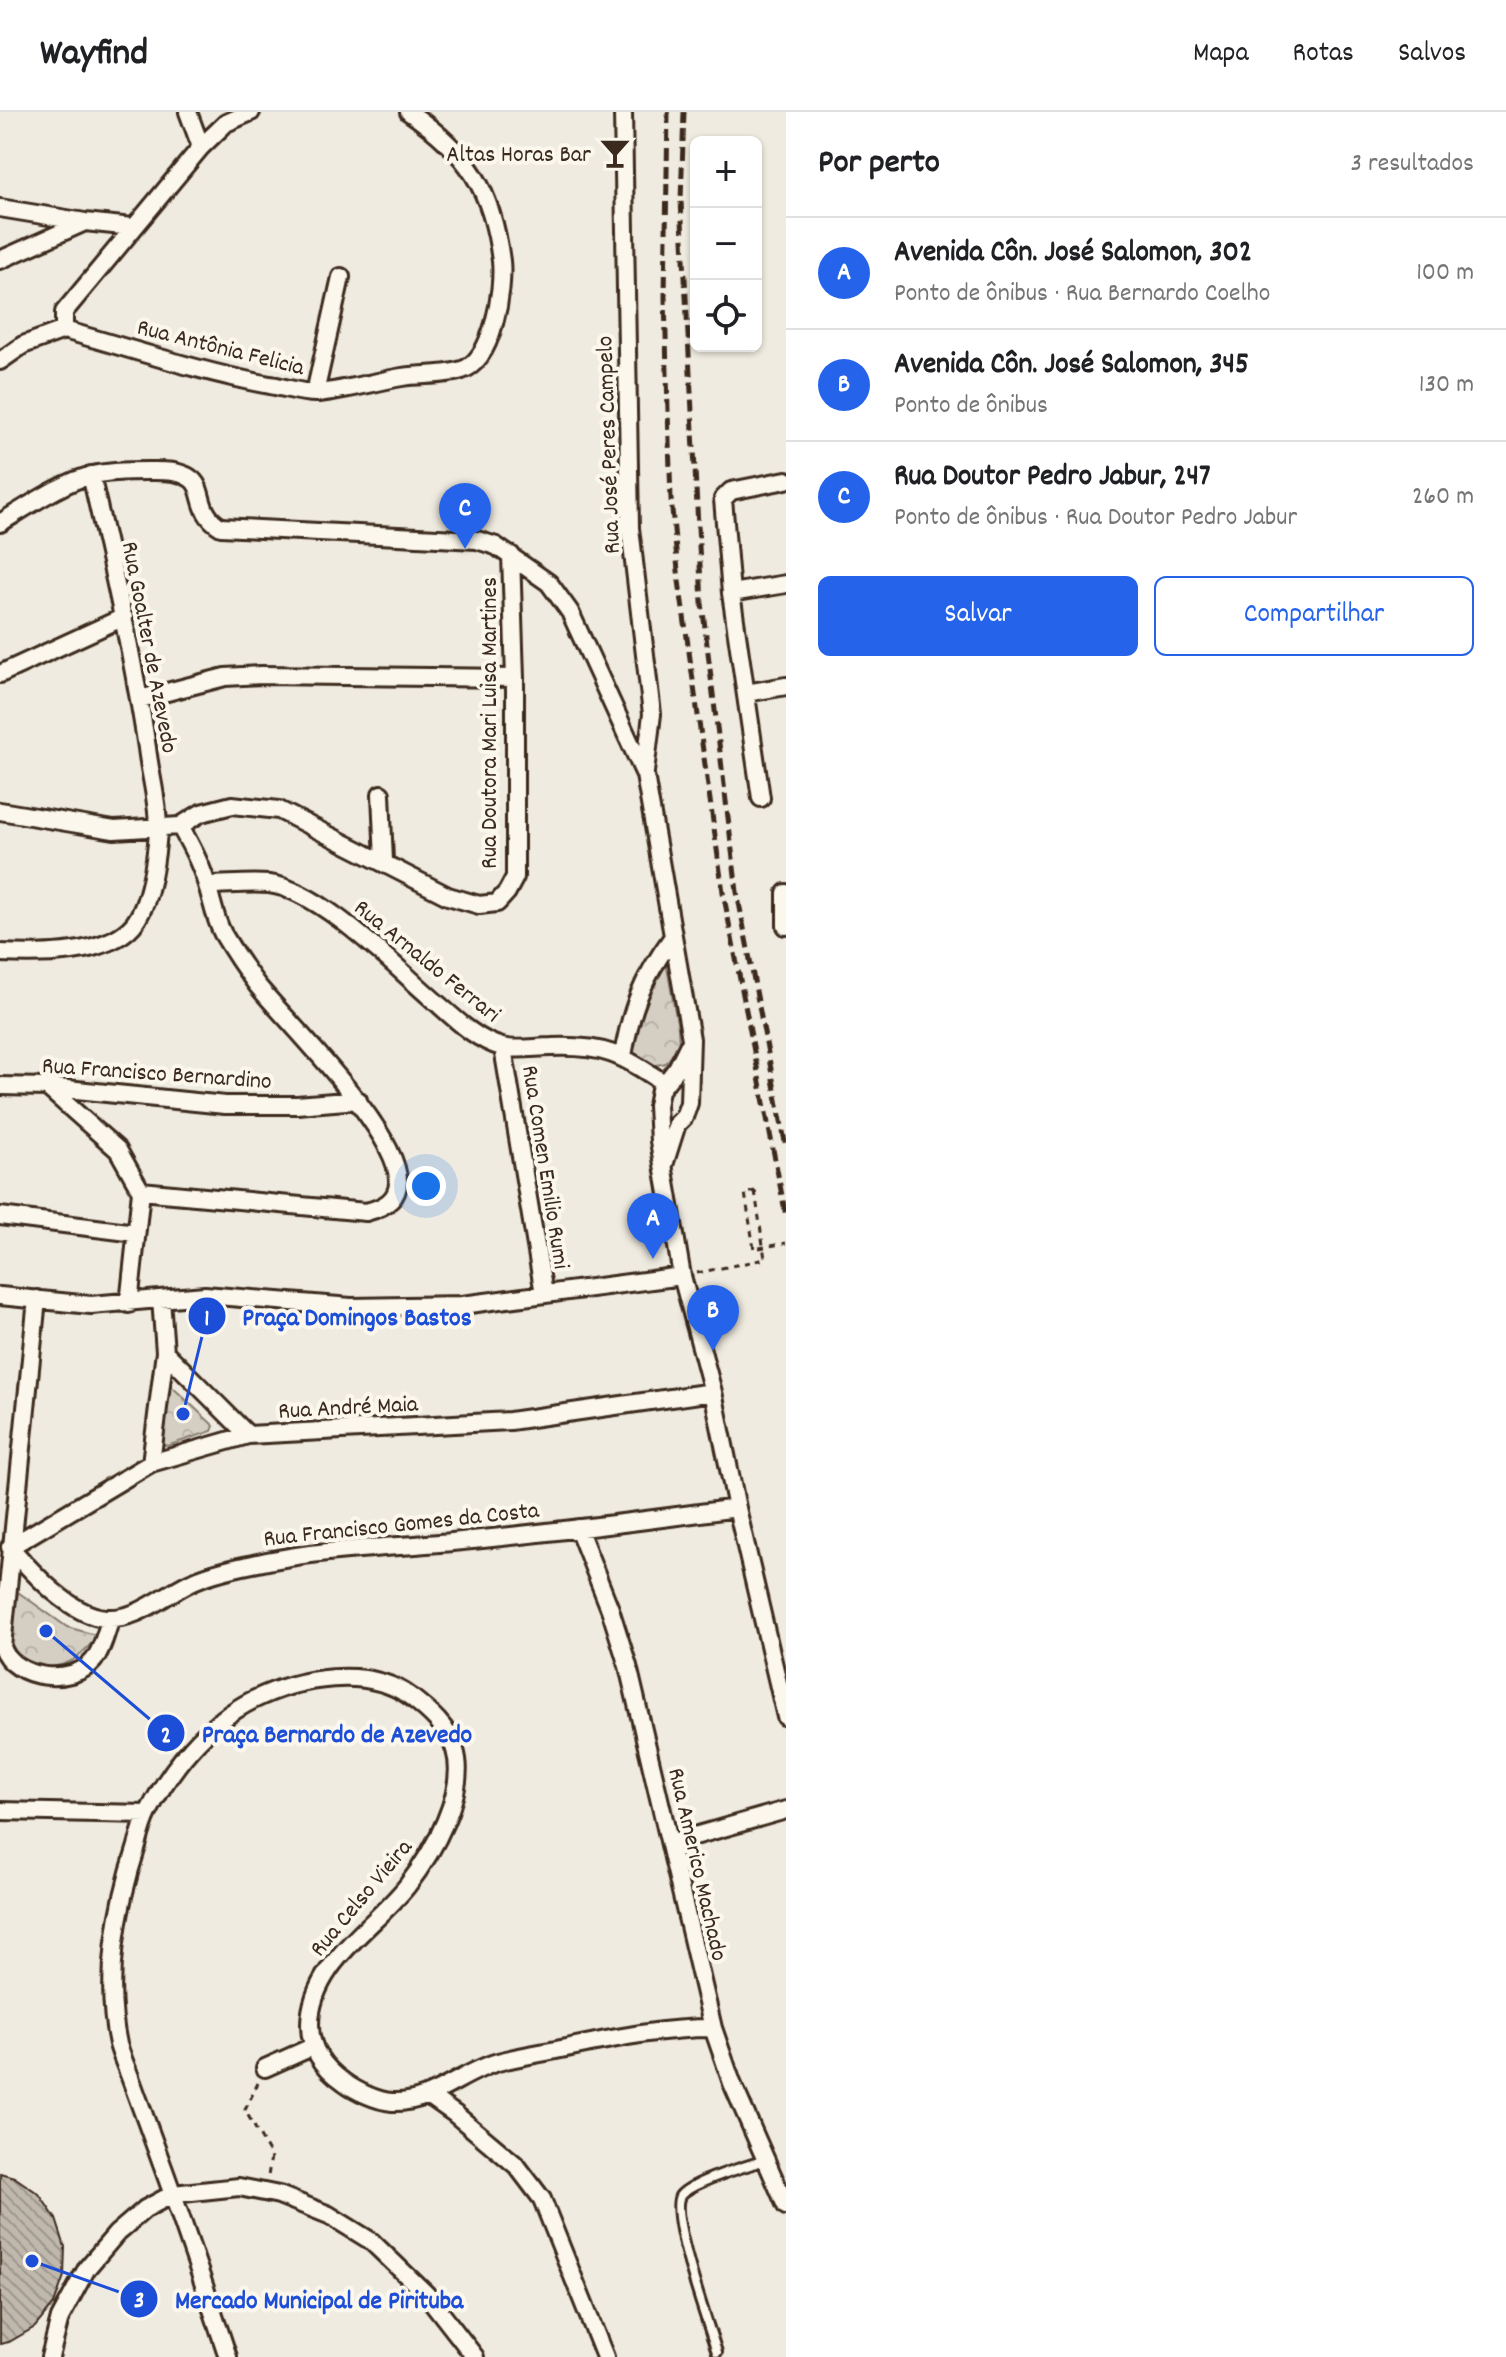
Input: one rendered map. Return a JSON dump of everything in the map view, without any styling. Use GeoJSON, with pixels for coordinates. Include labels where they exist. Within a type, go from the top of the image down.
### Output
{"type":"FeatureCollection","features":[{"type":"Feature","properties":{"kind":"street"},"geometry":{"type":"LineString","coordinates":[[188,112],[201,147]]}},
{"type":"Feature","properties":{"kind":"street"},"geometry":{"type":"LineString","coordinates":[[0,361],[23,345],[64,330],[64,312],[132,227],[201,147],[226,123],[251,112]]}},
{"type":"Feature","properties":{"kind":"street","name":"Rua Antônia Felicia"},"geometry":{"type":"LineString","coordinates":[[64,330],[230,377],[315,393],[464,370],[476,361],[487,346],[497,312],[502,266],[497,230],[479,178],[446,140],[409,112]]}},
{"type":"Feature","properties":{"kind":"street","name":"Rua José Peres Campelo"},"geometry":{"type":"LineString","coordinates":[[623,112],[630,528],[652,714],[645,775]]}},
{"type":"Feature","properties":{"kind":"street"},"geometry":{"type":"LineString","coordinates":[[0,208],[132,227]]}},
{"type":"Feature","properties":{"kind":"street"},"geometry":{"type":"LineString","coordinates":[[0,260],[85,222]]}},
{"type":"Feature","properties":{"kind":"street"},"geometry":{"type":"LineString","coordinates":[[315,393],[341,277]]}},
{"type":"Feature","properties":{"kind":"street"},"geometry":{"type":"LineString","coordinates":[[0,523],[91,475],[167,471],[192,478],[197,484],[203,510],[210,521],[221,527],[477,540],[496,546],[549,583],[570,612],[645,775],[691,1039],[690,1098],[687,1112],[677,1124],[664,1165]]}},
{"type":"Feature","properties":{"kind":"street","name":"Rua Goalter de Azevedo"},"geometry":{"type":"LineString","coordinates":[[0,953],[29,954],[91,948],[115,939],[132,926],[141,911],[153,872],[158,829],[140,699],[91,475]]}},
{"type":"Feature","properties":{"kind":"street"},"geometry":{"type":"LineString","coordinates":[[761,798],[731,593],[723,499],[731,491],[786,480]]}},
{"type":"Feature","properties":{"kind":"street","name":"Rua Doutora Mari Luisa Martines"},"geometry":{"type":"LineString","coordinates":[[0,811],[114,830],[180,826],[201,813],[232,805],[279,810],[448,896],[479,905],[497,903],[515,877],[515,678],[511,555]]}},
{"type":"Feature","properties":{"kind":"street"},"geometry":{"type":"LineString","coordinates":[[731,593],[786,584]]}},
{"type":"Feature","properties":{"kind":"street"},"geometry":{"type":"LineString","coordinates":[[0,674],[124,617]]}},
{"type":"Feature","properties":{"kind":"street"},"geometry":{"type":"LineString","coordinates":[[140,699],[225,677],[515,678]]}},
{"type":"Feature","properties":{"kind":"street"},"geometry":{"type":"LineString","coordinates":[[746,693],[786,686]]}},
{"type":"Feature","properties":{"kind":"street"},"geometry":{"type":"LineString","coordinates":[[381,794],[384,861]]}},
{"type":"Feature","properties":{"kind":"street"},"geometry":{"type":"LineString","coordinates":[[141,1191],[366,1212],[385,1207],[394,1196],[399,1181],[391,1154],[358,1100],[255,982],[222,932],[207,885],[180,826]]}},
{"type":"Feature","properties":{"kind":"street","name":"Rua Arnaldo Ferrari"},"geometry":{"type":"LineString","coordinates":[[207,885],[270,884],[306,896],[457,1020],[503,1048],[568,1046],[603,1049],[623,1056],[666,1081]]}},
{"type":"Feature","properties":{"kind":"street"},"geometry":{"type":"LineString","coordinates":[[786,893],[786,926]]}},
{"type":"Feature","properties":{"kind":"street"},"geometry":{"type":"LineString","coordinates":[[623,1056],[627,1032],[643,982],[672,938]]}},
{"type":"Feature","properties":{"kind":"street"},"geometry":{"type":"LineString","coordinates":[[691,1039],[684,1058],[666,1081],[657,1100],[664,1165],[682,1276],[713,1392],[786,1717]]}},
{"type":"Feature","properties":{"kind":"street","name":"Rua Comen Emilio Rumi"},"geometry":{"type":"LineString","coordinates":[[503,1048],[544,1294]]}},
{"type":"Feature","properties":{"kind":"street"},"geometry":{"type":"LineString","coordinates":[[666,1081],[678,1079],[689,1089]]}},
{"type":"Feature","properties":{"kind":"street","name":"Rua Francisco Bernardino"},"geometry":{"type":"LineString","coordinates":[[0,1086],[47,1087],[225,1105],[297,1105],[358,1100]]}},
{"type":"Feature","properties":{"kind":"street"},"geometry":{"type":"LineString","coordinates":[[47,1087],[118,1150],[141,1191],[129,1304]]}},
{"type":"Feature","properties":{"kind":"street"},"geometry":{"type":"LineString","coordinates":[[658,1114],[668,1123],[677,1124]]}},
{"type":"Feature","properties":{"kind":"street"},"geometry":{"type":"LineString","coordinates":[[0,1216],[136,1233]]}},
{"type":"Feature","properties":{"kind":"street"},"geometry":{"type":"LineString","coordinates":[[0,1296],[91,1305],[205,1295],[351,1307],[462,1305],[682,1276]]}},
{"type":"Feature","properties":{"kind":"street"},"geometry":{"type":"LineString","coordinates":[[10,1547],[61,1597],[96,1617],[111,1618],[93,1660],[82,1669],[67,1674],[44,1675],[27,1671],[11,1662],[2,1647],[10,1547],[37,1299]]}},
{"type":"Feature","properties":{"kind":"street"},"geometry":{"type":"LineString","coordinates":[[151,1463],[165,1352],[161,1299]]}},
{"type":"Feature","properties":{"kind":"street"},"geometry":{"type":"LineString","coordinates":[[165,1352],[248,1435]]}},
{"type":"Feature","properties":{"kind":"street","name":"Rua André Maia"},"geometry":{"type":"LineString","coordinates":[[10,1547],[151,1463],[248,1435],[510,1421],[713,1392]]}},
{"type":"Feature","properties":{"kind":"street","name":"Rua Francisco Gomes da Costa"},"geometry":{"type":"LineString","coordinates":[[111,1618],[143,1610],[191,1581],[253,1564],[323,1553],[578,1528],[737,1508]]}},
{"type":"Feature","properties":{"kind":"street","name":"Rua Americo Machado"},"geometry":{"type":"LineString","coordinates":[[578,1528],[610,1609],[628,1666],[713,2028],[732,2083],[786,2206]]}},
{"type":"Feature","properties":{"kind":"street","name":"Rua Celso Vieira"},"geometry":{"type":"LineString","coordinates":[[228,2357],[118,2044],[113,1989],[116,1932],[129,1871],[147,1814],[189,1750],[226,1714],[276,1689],[333,1678],[383,1682],[409,1696],[443,1726],[456,1752],[457,1781],[449,1812],[430,1855],[405,1889],[344,1951],[321,1981],[310,2008],[312,2047]]}},
{"type":"Feature","properties":{"kind":"street"},"geometry":{"type":"LineString","coordinates":[[670,1843],[786,1810]]}},
{"type":"Feature","properties":{"kind":"street"},"geometry":{"type":"LineString","coordinates":[[0,1811],[147,1814]]}},
{"type":"Feature","properties":{"kind":"street"},"geometry":{"type":"LineString","coordinates":[[265,2068],[312,2047],[344,2083],[393,2102],[428,2095],[494,2063],[638,2033],[713,2028]]}},
{"type":"Feature","properties":{"kind":"street"},"geometry":{"type":"LineString","coordinates":[[428,2095],[517,2166],[542,2199],[605,2357]]}},
{"type":"Feature","properties":{"kind":"street"},"geometry":{"type":"LineString","coordinates":[[50,2357],[60,2318],[87,2268],[126,2225],[145,2209],[173,2194],[239,2187],[279,2195],[329,2215],[371,2241],[426,2294],[475,2357]]}},
{"type":"Feature","properties":{"kind":"lane"},"geometry":{"type":"LineString","coordinates":[[717,2352],[691,2270],[678,2215],[680,2196],[694,2186],[766,2159]]}},
{"type":"Feature","properties":{"kind":"path"},"geometry":{"type":"LineString","coordinates":[[682,1276],[765,1259],[755,1191],[745,1193],[754,1249],[786,1243]]}},
{"type":"Feature","properties":{"kind":"path"},"geometry":{"type":"LineString","coordinates":[[265,2068],[245,2110],[271,2156],[266,2193]]}},
{"type":"Feature","properties":{"kind":"green space"},"geometry":{"type":"Polygon","coordinates":[[[665,956],[679,1046],[666,1063],[652,1066],[634,1055],[632,1029],[640,1004],[665,956]]]}},
{"type":"Feature","properties":{"kind":"green space"},"geometry":{"type":"Polygon","coordinates":[[[169,1384],[214,1426],[212,1431],[167,1446],[162,1444],[169,1384]]]}},
{"type":"Feature","properties":{"kind":"green space"},"geometry":{"type":"Polygon","coordinates":[[[18,1592],[67,1627],[96,1635],[96,1639],[79,1656],[65,1664],[46,1667],[28,1664],[20,1659],[12,1642],[18,1592]]]}},
{"type":"Feature","properties":{"kind":"building"},"geometry":{"type":"Polygon","coordinates":[[[0,2173],[14,2177],[39,2194],[56,2219],[65,2247],[64,2276],[54,2304],[35,2327],[0,2344],[0,2173]]]}},
{"type":"Feature","properties":{"kind":"railway"},"geometry":{"type":"LineString","coordinates":[[668,112],[665,297],[671,499],[679,581],[723,892],[786,1216]]}},
{"type":"Feature","properties":{"kind":"railway"},"geometry":{"type":"LineString","coordinates":[[684,112],[681,201],[702,603],[737,892],[786,1147]]}},
{"type":"Feature","properties":{"kind":"place","name":"Altas Horas Bar"},"geometry":{"type":"Point","coordinates":[615,153]}},
{"type":"Feature","properties":{"kind":"place","name":"Rua Doutor Pedro Jabur, 247"},"geometry":{"type":"Point","coordinates":[465,549]}},
{"type":"Feature","properties":{"kind":"place","name":"Avenida Côn. José Salomon, 302"},"geometry":{"type":"Point","coordinates":[653,1259]}},
{"type":"Feature","properties":{"kind":"place","name":"Avenida Côn. José Salomon, 345"},"geometry":{"type":"Point","coordinates":[713,1351]}},
{"type":"Feature","properties":{"kind":"place","name":"Praça Domingos Bastos"},"geometry":{"type":"Point","coordinates":[183,1414]}},
{"type":"Feature","properties":{"kind":"place","name":"Praça Bernardo de Azevedo"},"geometry":{"type":"Point","coordinates":[46,1631]}},
{"type":"Feature","properties":{"kind":"place","name":"Mercado Municipal de Pirituba"},"geometry":{"type":"Point","coordinates":[32,2261]}}]}
